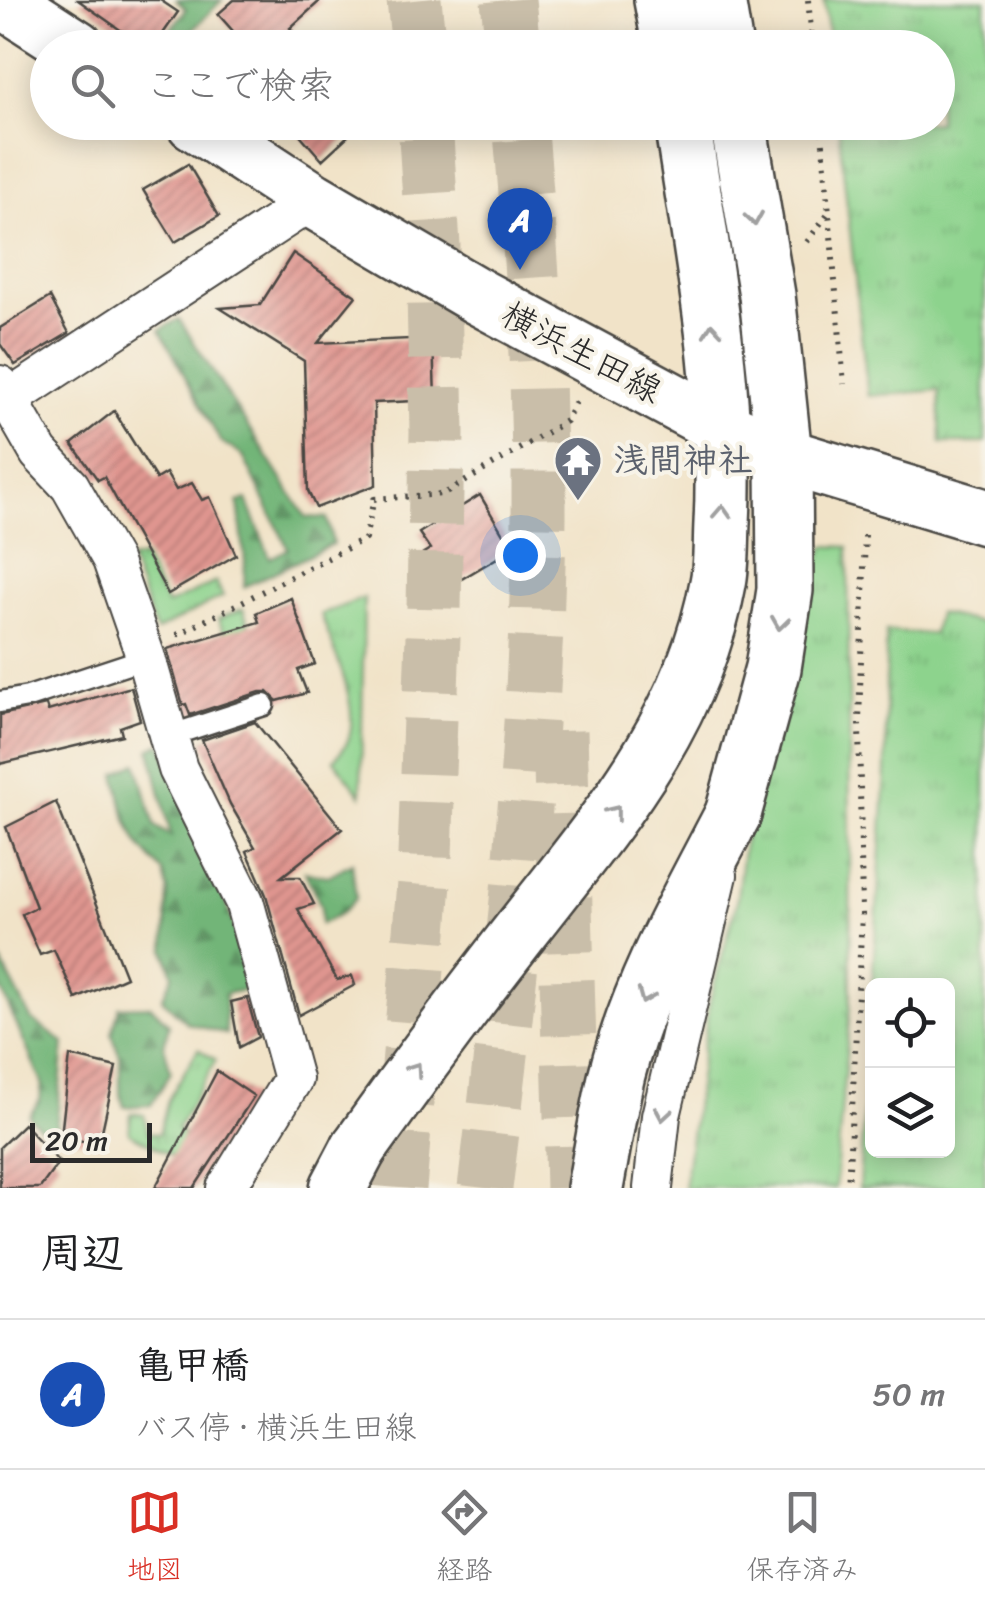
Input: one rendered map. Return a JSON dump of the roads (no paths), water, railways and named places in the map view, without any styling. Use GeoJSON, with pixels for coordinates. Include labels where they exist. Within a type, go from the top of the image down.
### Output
{"type":"FeatureCollection","features":[{"type":"Feature","properties":{"kind":"main road"},"geometry":{"type":"LineString","coordinates":[[3,0],[49,30]]}},
{"type":"Feature","properties":{"kind":"main road"},"geometry":{"type":"LineString","coordinates":[[662,0],[668,30]]}},
{"type":"Feature","properties":{"kind":"main road"},"geometry":{"type":"LineString","coordinates":[[717,0],[722,30]]}},
{"type":"Feature","properties":{"kind":"main road","name":"横浜生田線"},"geometry":{"type":"LineString","coordinates":[[222,140],[314,200],[479,297],[721,427],[784,456],[875,510],[985,517]]}},
{"type":"Feature","properties":{"kind":"main road"},"geometry":{"type":"LineString","coordinates":[[343,1175],[438,1036],[624,799],[694,675],[718,582],[723,492],[710,307],[685,140]]}},
{"type":"Feature","properties":{"kind":"main road"},"geometry":{"type":"LineString","coordinates":[[595,1188],[617,1072],[675,926],[733,814],[773,668],[785,590],[784,456],[767,294],[741,140]]}},
{"type":"Feature","properties":{"kind":"street"},"geometry":{"type":"LineString","coordinates":[[226,1188],[293,1079],[244,901],[186,785],[112,560],[70,486],[39,453],[3,396],[314,200]]}},
{"type":"Feature","properties":{"kind":"street"},"geometry":{"type":"LineString","coordinates":[[653,1188],[661,1116],[733,814]]}},
{"type":"Feature","properties":{"kind":"lane"},"geometry":{"type":"LineString","coordinates":[[0,702],[28,697],[145,655]]}},
{"type":"Feature","properties":{"kind":"lane"},"geometry":{"type":"LineString","coordinates":[[169,736],[264,705]]}},
{"type":"Feature","properties":{"kind":"tunnel"},"geometry":{"type":"LineString","coordinates":[[414,0],[417,30]]}},
{"type":"Feature","properties":{"kind":"tunnel"},"geometry":{"type":"LineString","coordinates":[[508,0],[511,30]]}},
{"type":"Feature","properties":{"kind":"tunnel"},"geometry":{"type":"LineString","coordinates":[[399,1188],[424,883],[434,609],[437,432],[426,140]]}},
{"type":"Feature","properties":{"kind":"tunnel"},"geometry":{"type":"LineString","coordinates":[[485,1188],[521,853],[537,600],[537,368],[521,140]]}},
{"type":"Feature","properties":{"kind":"tunnel"},"geometry":{"type":"LineString","coordinates":[[560,731],[573,1188]]}},
{"type":"Feature","properties":{"kind":"place","name":"亀甲橋"},"geometry":{"type":"Point","coordinates":[520,270]}},
{"type":"Feature","properties":{"kind":"place","name":"浅間神社"},"geometry":{"type":"Point","coordinates":[578,502]}}]}
